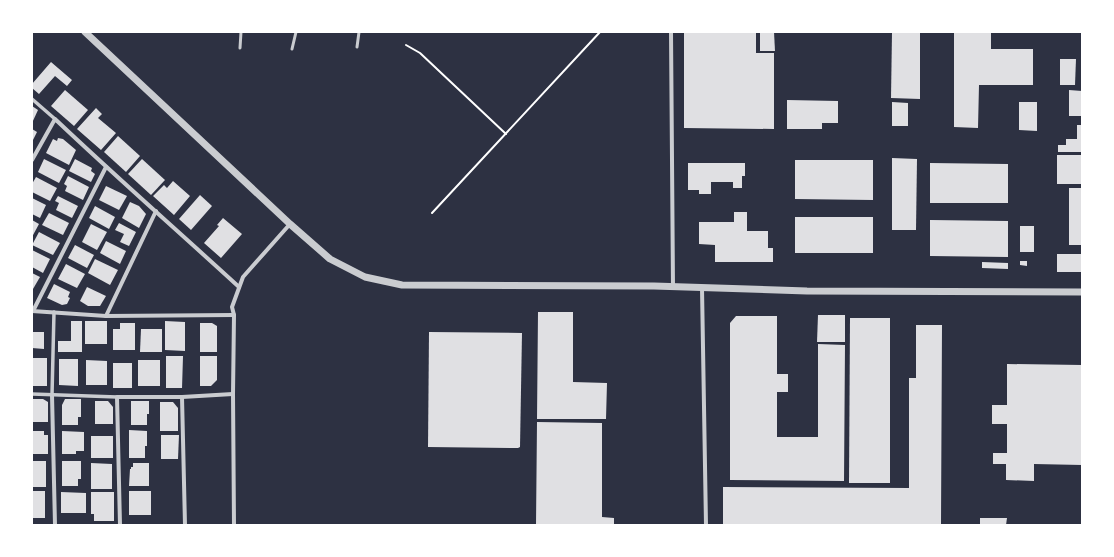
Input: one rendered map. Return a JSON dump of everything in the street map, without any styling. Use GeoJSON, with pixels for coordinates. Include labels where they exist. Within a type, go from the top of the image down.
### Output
{"type":"FeatureCollection","features":[{"type":"Feature","properties":{"kind":"street"},"geometry":{"type":"LineString","coordinates":[[85,32],[290,224],[330,259],[365,276],[402,284],[673,287],[815,291],[1082,292]]}},
{"type":"Feature","properties":{"kind":"street"},"geometry":{"type":"LineString","coordinates":[[671,32],[673,287]]}},
{"type":"Feature","properties":{"kind":"street"},"geometry":{"type":"LineString","coordinates":[[32,99],[56,119],[106,167],[239,287]]}},
{"type":"Feature","properties":{"kind":"street"},"geometry":{"type":"LineString","coordinates":[[32,160],[56,119]]}},
{"type":"Feature","properties":{"kind":"street"},"geometry":{"type":"LineString","coordinates":[[106,167],[33,311],[106,316],[234,315]]}},
{"type":"Feature","properties":{"kind":"street"},"geometry":{"type":"LineString","coordinates":[[106,316],[156,211]]}},
{"type":"Feature","properties":{"kind":"street"},"geometry":{"type":"LineString","coordinates":[[234,525],[234,315],[232,307],[243,277],[290,224]]}},
{"type":"Feature","properties":{"kind":"street"},"geometry":{"type":"LineString","coordinates":[[702,288],[706,525]]}},
{"type":"Feature","properties":{"kind":"street"},"geometry":{"type":"LineString","coordinates":[[54,312],[52,395],[55,525]]}},
{"type":"Feature","properties":{"kind":"street"},"geometry":{"type":"LineString","coordinates":[[32,394],[117,397],[182,397],[233,394]]}},
{"type":"Feature","properties":{"kind":"street"},"geometry":{"type":"LineString","coordinates":[[117,397],[120,525]]}},
{"type":"Feature","properties":{"kind":"street"},"geometry":{"type":"LineString","coordinates":[[182,397],[185,525]]}},
{"type":"Feature","properties":{"kind":"lane"},"geometry":{"type":"LineString","coordinates":[[240,48],[241,32]]}},
{"type":"Feature","properties":{"kind":"lane"},"geometry":{"type":"LineString","coordinates":[[292,49],[296,32]]}},
{"type":"Feature","properties":{"kind":"lane"},"geometry":{"type":"LineString","coordinates":[[357,47],[359,32]]}},
{"type":"Feature","properties":{"kind":"path"},"geometry":{"type":"LineString","coordinates":[[432,213],[600,32]]}},
{"type":"Feature","properties":{"kind":"path"},"geometry":{"type":"LineString","coordinates":[[406,45],[420,53],[506,134]]}},
{"type":"Feature","properties":{"kind":"building"},"geometry":{"type":"Polygon","coordinates":[[[684,32],[756,32],[756,53],[774,53],[774,129],[684,128],[684,32]]]}},
{"type":"Feature","properties":{"kind":"building"},"geometry":{"type":"Polygon","coordinates":[[[760,32],[774,32],[775,51],[760,51],[760,32]]]}},
{"type":"Feature","properties":{"kind":"building"},"geometry":{"type":"Polygon","coordinates":[[[892,32],[920,32],[920,99],[891,98],[892,32]]]}},
{"type":"Feature","properties":{"kind":"building"},"geometry":{"type":"Polygon","coordinates":[[[954,32],[991,33],[991,49],[1033,49],[1033,85],[979,85],[978,128],[954,127],[954,32]]]}},
{"type":"Feature","properties":{"kind":"building"},"geometry":{"type":"Polygon","coordinates":[[[1060,59],[1076,59],[1075,85],[1060,85],[1060,59]]]}},
{"type":"Feature","properties":{"kind":"building"},"geometry":{"type":"Polygon","coordinates":[[[51,62],[72,80],[67,86],[55,76],[39,94],[32,88],[32,84],[51,62]]]}},
{"type":"Feature","properties":{"kind":"building"},"geometry":{"type":"Polygon","coordinates":[[[65,90],[88,110],[74,126],[51,106],[65,90]]]}},
{"type":"Feature","properties":{"kind":"building"},"geometry":{"type":"Polygon","coordinates":[[[1069,90],[1082,91],[1082,116],[1069,116],[1069,90]]]}},
{"type":"Feature","properties":{"kind":"building"},"geometry":{"type":"Polygon","coordinates":[[[787,100],[838,101],[838,123],[822,123],[822,129],[787,129],[787,100]]]}},
{"type":"Feature","properties":{"kind":"building"},"geometry":{"type":"Polygon","coordinates":[[[892,102],[908,103],[908,126],[892,126],[892,102]]]}},
{"type":"Feature","properties":{"kind":"building"},"geometry":{"type":"Polygon","coordinates":[[[1019,102],[1037,102],[1037,131],[1019,130],[1019,102]]]}},
{"type":"Feature","properties":{"kind":"building"},"geometry":{"type":"Polygon","coordinates":[[[32,106],[38,110],[32,123],[32,106]]]}},
{"type":"Feature","properties":{"kind":"building"},"geometry":{"type":"Polygon","coordinates":[[[96,108],[102,114],[98,118],[116,133],[101,150],[77,129],[96,108]]]}},
{"type":"Feature","properties":{"kind":"building"},"geometry":{"type":"Polygon","coordinates":[[[1077,125],[1082,125],[1082,152],[1058,152],[1058,145],[1066,145],[1066,139],[1077,139],[1077,125]]]}},
{"type":"Feature","properties":{"kind":"building"},"geometry":{"type":"Polygon","coordinates":[[[32,129],[37,132],[32,142],[32,129]]]}},
{"type":"Feature","properties":{"kind":"building"},"geometry":{"type":"Polygon","coordinates":[[[118,136],[140,156],[126,172],[104,152],[118,136]]]}},
{"type":"Feature","properties":{"kind":"building"},"geometry":{"type":"Polygon","coordinates":[[[58,138],[63,139],[76,150],[69,165],[46,153],[53,139],[57,141],[58,138]]]}},
{"type":"Feature","properties":{"kind":"building"},"geometry":{"type":"Polygon","coordinates":[[[1057,155],[1082,155],[1082,184],[1057,184],[1057,155]]]}},
{"type":"Feature","properties":{"kind":"building"},"geometry":{"type":"Polygon","coordinates":[[[892,158],[917,159],[916,230],[892,230],[892,158]]]}},
{"type":"Feature","properties":{"kind":"building"},"geometry":{"type":"Polygon","coordinates":[[[44,159],[66,170],[59,183],[38,172],[44,159]]]}},
{"type":"Feature","properties":{"kind":"building"},"geometry":{"type":"Polygon","coordinates":[[[75,159],[92,168],[91,171],[95,174],[91,182],[69,171],[75,159]]]}},
{"type":"Feature","properties":{"kind":"building"},"geometry":{"type":"Polygon","coordinates":[[[142,159],[165,180],[151,195],[128,174],[142,159]]]}},
{"type":"Feature","properties":{"kind":"building"},"geometry":{"type":"Polygon","coordinates":[[[795,160],[873,160],[873,200],[795,199],[795,160]]]}},
{"type":"Feature","properties":{"kind":"building"},"geometry":{"type":"Polygon","coordinates":[[[688,163],[745,163],[745,176],[742,176],[742,188],[733,188],[733,182],[711,182],[711,194],[699,194],[699,190],[688,190],[688,163]]]}},
{"type":"Feature","properties":{"kind":"building"},"geometry":{"type":"Polygon","coordinates":[[[930,163],[1008,164],[1008,203],[930,203],[930,163]]]}},
{"type":"Feature","properties":{"kind":"building"},"geometry":{"type":"Polygon","coordinates":[[[68,176],[89,187],[83,200],[65,191],[67,186],[64,184],[68,176]]]}},
{"type":"Feature","properties":{"kind":"building"},"geometry":{"type":"Polygon","coordinates":[[[36,177],[57,188],[50,201],[32,192],[32,184],[36,177]]]}},
{"type":"Feature","properties":{"kind":"building"},"geometry":{"type":"Polygon","coordinates":[[[173,181],[190,196],[174,215],[153,196],[164,185],[167,188],[173,181]]]}},
{"type":"Feature","properties":{"kind":"building"},"geometry":{"type":"Polygon","coordinates":[[[106,186],[127,196],[119,210],[99,200],[106,186]]]}},
{"type":"Feature","properties":{"kind":"building"},"geometry":{"type":"Polygon","coordinates":[[[1069,188],[1082,188],[1082,245],[1069,245],[1069,188]]]}},
{"type":"Feature","properties":{"kind":"building"},"geometry":{"type":"Polygon","coordinates":[[[200,195],[212,206],[191,230],[179,219],[200,195]]]}},
{"type":"Feature","properties":{"kind":"building"},"geometry":{"type":"Polygon","coordinates":[[[58,196],[78,206],[72,218],[56,210],[59,203],[55,201],[58,196]]]}},
{"type":"Feature","properties":{"kind":"building"},"geometry":{"type":"Polygon","coordinates":[[[32,198],[46,205],[40,218],[32,214],[32,198]]]}},
{"type":"Feature","properties":{"kind":"building"},"geometry":{"type":"Polygon","coordinates":[[[130,202],[139,206],[146,214],[139,228],[122,218],[130,202]]]}},
{"type":"Feature","properties":{"kind":"building"},"geometry":{"type":"Polygon","coordinates":[[[95,206],[115,217],[109,229],[89,218],[95,206]]]}},
{"type":"Feature","properties":{"kind":"building"},"geometry":{"type":"Polygon","coordinates":[[[734,212],[747,212],[747,231],[768,231],[768,248],[773,248],[773,262],[715,262],[715,245],[699,244],[699,222],[734,222],[734,212]]]}},
{"type":"Feature","properties":{"kind":"building"},"geometry":{"type":"Polygon","coordinates":[[[49,213],[69,223],[63,235],[42,225],[49,213]]]}},
{"type":"Feature","properties":{"kind":"building"},"geometry":{"type":"Polygon","coordinates":[[[795,217],[873,217],[873,253],[795,253],[795,217]]]}},
{"type":"Feature","properties":{"kind":"building"},"geometry":{"type":"Polygon","coordinates":[[[223,218],[242,234],[221,258],[204,243],[219,226],[217,225],[223,218]]]}},
{"type":"Feature","properties":{"kind":"building"},"geometry":{"type":"Polygon","coordinates":[[[32,220],[39,224],[32,237],[32,220]]]}},
{"type":"Feature","properties":{"kind":"building"},"geometry":{"type":"Polygon","coordinates":[[[930,220],[1008,221],[1008,257],[930,256],[930,220]]]}},
{"type":"Feature","properties":{"kind":"building"},"geometry":{"type":"Polygon","coordinates":[[[119,223],[136,232],[129,246],[120,242],[124,234],[115,230],[119,223]]]}},
{"type":"Feature","properties":{"kind":"building"},"geometry":{"type":"Polygon","coordinates":[[[91,224],[107,232],[97,250],[82,242],[91,224]]]}},
{"type":"Feature","properties":{"kind":"building"},"geometry":{"type":"Polygon","coordinates":[[[1020,226],[1034,226],[1034,252],[1020,252],[1020,226]]]}},
{"type":"Feature","properties":{"kind":"building"},"geometry":{"type":"Polygon","coordinates":[[[39,232],[60,243],[53,255],[32,245],[39,232]]]}},
{"type":"Feature","properties":{"kind":"building"},"geometry":{"type":"Polygon","coordinates":[[[106,241],[126,251],[120,264],[100,253],[106,241]]]}},
{"type":"Feature","properties":{"kind":"building"},"geometry":{"type":"Polygon","coordinates":[[[75,245],[94,255],[87,268],[68,258],[75,245]]]}},
{"type":"Feature","properties":{"kind":"building"},"geometry":{"type":"Polygon","coordinates":[[[32,250],[50,259],[43,273],[32,267],[32,250]]]}},
{"type":"Feature","properties":{"kind":"building"},"geometry":{"type":"Polygon","coordinates":[[[1057,254],[1082,254],[1082,272],[1057,272],[1057,254]]]}},
{"type":"Feature","properties":{"kind":"building"},"geometry":{"type":"Polygon","coordinates":[[[95,259],[118,270],[110,285],[88,273],[95,259]]]}},
{"type":"Feature","properties":{"kind":"building"},"geometry":{"type":"Polygon","coordinates":[[[1020,261],[1027,261],[1027,266],[1020,265],[1020,261]]]}},
{"type":"Feature","properties":{"kind":"building"},"geometry":{"type":"Polygon","coordinates":[[[982,262],[1008,263],[1008,269],[982,268],[982,262]]]}},
{"type":"Feature","properties":{"kind":"building"},"geometry":{"type":"Polygon","coordinates":[[[66,264],[85,274],[77,288],[58,279],[66,264]]]}},
{"type":"Feature","properties":{"kind":"building"},"geometry":{"type":"Polygon","coordinates":[[[32,273],[40,277],[33,289],[32,289],[32,273]]]}},
{"type":"Feature","properties":{"kind":"building"},"geometry":{"type":"Polygon","coordinates":[[[54,284],[70,292],[68,297],[70,298],[67,304],[62,305],[47,298],[54,284]]]}},
{"type":"Feature","properties":{"kind":"building"},"geometry":{"type":"Polygon","coordinates":[[[87,287],[106,296],[100,306],[88,306],[80,301],[87,287]]]}},
{"type":"Feature","properties":{"kind":"building"},"geometry":{"type":"Polygon","coordinates":[[[538,312],[573,312],[573,382],[607,383],[606,419],[537,419],[538,312]]]}},
{"type":"Feature","properties":{"kind":"building"},"geometry":{"type":"Polygon","coordinates":[[[818,315],[845,315],[845,342],[817,342],[818,315]]]}},
{"type":"Feature","properties":{"kind":"building"},"geometry":{"type":"Polygon","coordinates":[[[736,316],[777,316],[777,374],[788,374],[788,392],[777,392],[777,437],[818,437],[818,344],[845,345],[844,481],[730,480],[730,323],[736,316]]]}},
{"type":"Feature","properties":{"kind":"building"},"geometry":{"type":"Polygon","coordinates":[[[850,318],[890,318],[890,483],[849,483],[850,318]]]}},
{"type":"Feature","properties":{"kind":"building"},"geometry":{"type":"Polygon","coordinates":[[[71,321],[82,321],[82,352],[58,352],[58,341],[71,341],[71,321]]]}},
{"type":"Feature","properties":{"kind":"building"},"geometry":{"type":"Polygon","coordinates":[[[85,321],[107,321],[107,344],[85,344],[85,321]]]}},
{"type":"Feature","properties":{"kind":"building"},"geometry":{"type":"Polygon","coordinates":[[[165,321],[185,322],[185,351],[165,350],[165,321]]]}},
{"type":"Feature","properties":{"kind":"building"},"geometry":{"type":"Polygon","coordinates":[[[120,323],[135,323],[135,350],[113,350],[113,329],[120,329],[120,323]]]}},
{"type":"Feature","properties":{"kind":"building"},"geometry":{"type":"Polygon","coordinates":[[[200,323],[212,323],[217,326],[217,352],[200,352],[200,323]]]}},
{"type":"Feature","properties":{"kind":"building"},"geometry":{"type":"Polygon","coordinates":[[[916,325],[942,325],[941,525],[723,525],[723,487],[909,488],[909,378],[916,378],[916,325]]]}},
{"type":"Feature","properties":{"kind":"building"},"geometry":{"type":"Polygon","coordinates":[[[141,329],[162,329],[162,352],[140,352],[141,329]]]}},
{"type":"Feature","properties":{"kind":"building"},"geometry":{"type":"Polygon","coordinates":[[[32,332],[44,332],[44,349],[32,348],[32,332]]]}},
{"type":"Feature","properties":{"kind":"building"},"geometry":{"type":"Polygon","coordinates":[[[429,332],[522,333],[520,447],[428,447],[429,332]]]}},
{"type":"Feature","properties":{"kind":"building"},"geometry":{"type":"Polygon","coordinates":[[[166,356],[183,356],[182,388],[166,388],[166,356]]]}},
{"type":"Feature","properties":{"kind":"building"},"geometry":{"type":"Polygon","coordinates":[[[200,356],[217,356],[217,380],[211,386],[200,386],[200,356]]]}},
{"type":"Feature","properties":{"kind":"building"},"geometry":{"type":"Polygon","coordinates":[[[32,358],[47,358],[47,386],[32,386],[32,358]]]}},
{"type":"Feature","properties":{"kind":"building"},"geometry":{"type":"Polygon","coordinates":[[[59,359],[78,359],[78,386],[59,385],[59,359]]]}},
{"type":"Feature","properties":{"kind":"building"},"geometry":{"type":"Polygon","coordinates":[[[86,360],[107,361],[107,385],[86,385],[86,360]]]}},
{"type":"Feature","properties":{"kind":"building"},"geometry":{"type":"Polygon","coordinates":[[[138,360],[160,360],[160,386],[138,386],[138,360]]]}},
{"type":"Feature","properties":{"kind":"building"},"geometry":{"type":"Polygon","coordinates":[[[113,363],[132,363],[132,388],[113,388],[113,363]]]}},
{"type":"Feature","properties":{"kind":"building"},"geometry":{"type":"Polygon","coordinates":[[[1007,364],[1082,365],[1082,465],[1034,464],[1034,481],[1006,480],[1006,464],[993,464],[993,453],[1007,453],[1007,424],[992,424],[992,405],[1007,405],[1007,364]]]}},
{"type":"Feature","properties":{"kind":"building"},"geometry":{"type":"Polygon","coordinates":[[[32,399],[43,399],[48,402],[48,422],[32,422],[32,399]]]}},
{"type":"Feature","properties":{"kind":"building"},"geometry":{"type":"Polygon","coordinates":[[[65,399],[81,399],[81,417],[78,417],[78,425],[62,425],[62,405],[65,399]]]}},
{"type":"Feature","properties":{"kind":"building"},"geometry":{"type":"Polygon","coordinates":[[[95,401],[108,401],[113,407],[113,424],[95,424],[95,401]]]}},
{"type":"Feature","properties":{"kind":"building"},"geometry":{"type":"Polygon","coordinates":[[[131,401],[149,401],[147,425],[131,425],[131,401]]]}},
{"type":"Feature","properties":{"kind":"building"},"geometry":{"type":"Polygon","coordinates":[[[160,402],[173,402],[178,408],[178,431],[160,431],[160,402]]]}},
{"type":"Feature","properties":{"kind":"building"},"geometry":{"type":"Polygon","coordinates":[[[537,422],[602,423],[602,517],[614,518],[614,525],[536,525],[537,422]]]}},
{"type":"Feature","properties":{"kind":"building"},"geometry":{"type":"Polygon","coordinates":[[[129,430],[147,431],[145,458],[129,458],[129,430]]]}},
{"type":"Feature","properties":{"kind":"building"},"geometry":{"type":"Polygon","coordinates":[[[32,431],[44,431],[44,435],[48,435],[48,454],[32,454],[32,431]]]}},
{"type":"Feature","properties":{"kind":"building"},"geometry":{"type":"Polygon","coordinates":[[[62,431],[84,432],[84,451],[76,451],[76,454],[62,454],[62,431]]]}},
{"type":"Feature","properties":{"kind":"building"},"geometry":{"type":"Polygon","coordinates":[[[161,435],[179,435],[178,459],[161,459],[161,435]]]}},
{"type":"Feature","properties":{"kind":"building"},"geometry":{"type":"Polygon","coordinates":[[[91,436],[113,436],[113,458],[91,458],[91,436]]]}},
{"type":"Feature","properties":{"kind":"building"},"geometry":{"type":"Polygon","coordinates":[[[32,461],[46,461],[46,487],[32,487],[32,461]]]}},
{"type":"Feature","properties":{"kind":"building"},"geometry":{"type":"Polygon","coordinates":[[[62,461],[81,461],[81,479],[78,479],[78,486],[62,486],[62,461]]]}},
{"type":"Feature","properties":{"kind":"building"},"geometry":{"type":"Polygon","coordinates":[[[91,463],[112,464],[112,489],[91,489],[91,463]]]}},
{"type":"Feature","properties":{"kind":"building"},"geometry":{"type":"Polygon","coordinates":[[[133,463],[149,463],[149,486],[129,486],[130,469],[133,467],[133,463]]]}},
{"type":"Feature","properties":{"kind":"building"},"geometry":{"type":"Polygon","coordinates":[[[32,491],[45,491],[45,518],[32,518],[32,491]]]}},
{"type":"Feature","properties":{"kind":"building"},"geometry":{"type":"Polygon","coordinates":[[[129,491],[151,491],[151,515],[129,515],[129,491]]]}},
{"type":"Feature","properties":{"kind":"building"},"geometry":{"type":"Polygon","coordinates":[[[61,492],[86,493],[86,513],[61,513],[61,492]]]}},
{"type":"Feature","properties":{"kind":"building"},"geometry":{"type":"Polygon","coordinates":[[[91,492],[114,492],[114,521],[94,521],[94,514],[91,514],[91,492]]]}},
{"type":"Feature","properties":{"kind":"building"},"geometry":{"type":"Polygon","coordinates":[[[980,518],[1007,518],[1006,525],[980,525],[980,518]]]}}]}
